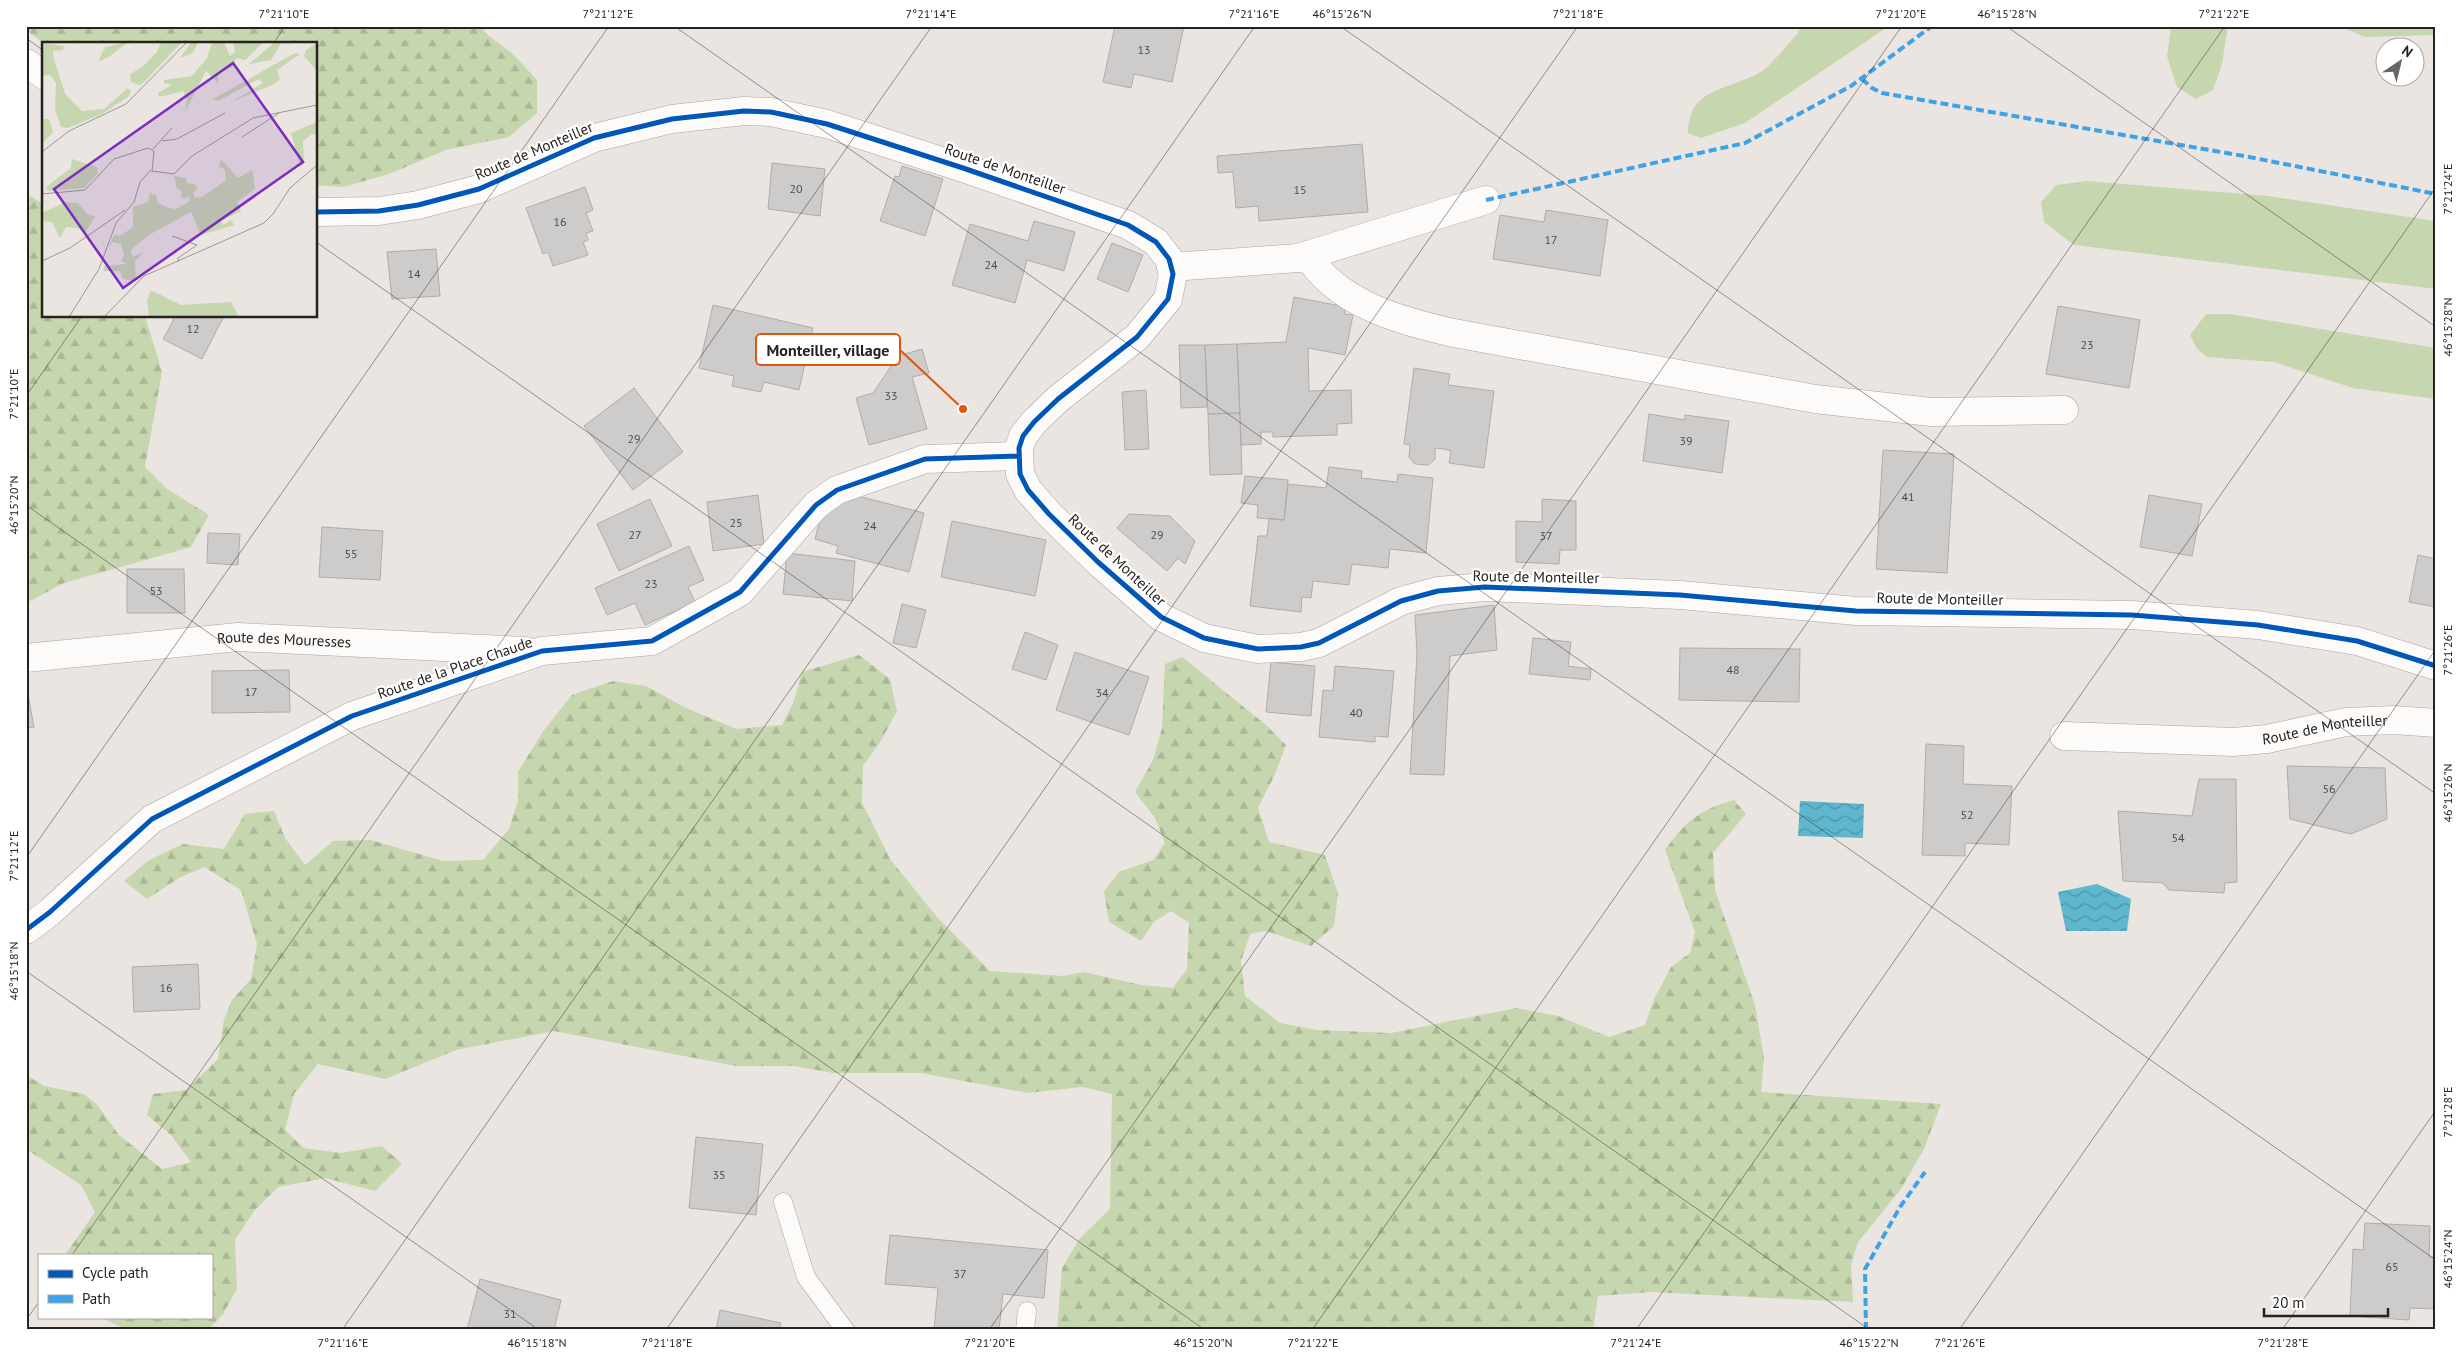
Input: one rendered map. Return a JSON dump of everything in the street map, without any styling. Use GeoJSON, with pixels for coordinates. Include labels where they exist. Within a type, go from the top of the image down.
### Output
{"type":"FeatureCollection","features":[{"type":"Feature","properties":{"kind":"street"},"geometry":{"type":"LineString","coordinates":[[26,63],[42,74]]}},
{"type":"Feature","properties":{"kind":"street","name":"Route de Monteiller"},"geometry":{"type":"LineString","coordinates":[[318,212],[379,211],[418,205],[479,189],[594,138],[634,127],[703,114],[771,112],[844,130],[963,168],[1128,225],[1156,242],[1169,259],[1172,268]]}},
{"type":"Feature","properties":{"kind":"street"},"geometry":{"type":"LineString","coordinates":[[1018,456],[1023,436],[1043,411],[1123,349],[1151,322],[1168,299],[1173,274],[1172,268],[1298,258],[1486,200]]}},
{"type":"Feature","properties":{"kind":"street"},"geometry":{"type":"LineString","coordinates":[[1307,255],[1315,267],[1330,281],[1385,314],[1412,324],[1454,333],[1822,400],[1931,412],[2064,410]]}},
{"type":"Feature","properties":{"kind":"street","name":"Route de Monteiller"},"geometry":{"type":"LineString","coordinates":[[1018,456],[1020,474],[1028,490],[1098,562],[1161,618],[1204,638],[1258,649],[1301,647],[1319,643],[1401,601],[1438,591],[1485,587],[1680,595],[1856,611],[2132,615],[2258,625],[2357,641],[2436,666]]}},
{"type":"Feature","properties":{"kind":"street","name":"Route de la Place Chaude"},"geometry":{"type":"LineString","coordinates":[[26,930],[50,912],[152,819],[352,716],[542,651],[652,641],[740,592],[816,505],[837,490],[926,459],[1018,456]]}},
{"type":"Feature","properties":{"kind":"street","name":"Route des Mouresses"},"geometry":{"type":"LineString","coordinates":[[26,658],[238,637],[542,651]]}},
{"type":"Feature","properties":{"kind":"street","name":"Route de Monteiller"},"geometry":{"type":"LineString","coordinates":[[2064,736],[2234,742],[2267,740],[2346,722],[2394,720],[2436,723]]}},
{"type":"Feature","properties":{"kind":"lane"},"geometry":{"type":"LineString","coordinates":[[783,1202],[806,1277],[845,1330]]}},
{"type":"Feature","properties":{"kind":"lane"},"geometry":{"type":"LineString","coordinates":[[1025,1330],[1027,1311]]}},
{"type":"Feature","properties":{"kind":"green space"},"geometry":{"type":"Polygon","coordinates":[[[26,26],[480,26],[489,36],[513,54],[537,80],[537,113],[509,137],[446,150],[389,174],[343,187],[318,185],[318,42],[42,42],[26,30],[26,26]]]}},
{"type":"Feature","properties":{"kind":"green space"},"geometry":{"type":"Polygon","coordinates":[[[1801,26],[1889,26],[1745,123],[1701,138],[1688,133],[1690,117],[1696,105],[1705,96],[1754,76],[1766,68],[1798,33],[1801,26]]]}},
{"type":"Feature","properties":{"kind":"green space"},"geometry":{"type":"Polygon","coordinates":[[[2171,26],[2228,26],[2222,64],[2213,90],[2196,99],[2177,87],[2167,56],[2171,26]]]}},
{"type":"Feature","properties":{"kind":"green space"},"geometry":{"type":"Polygon","coordinates":[[[2339,26],[2436,26],[2436,35],[2365,37],[2339,26]]]}},
{"type":"Feature","properties":{"kind":"green space"},"geometry":{"type":"Polygon","coordinates":[[[2087,181],[2268,196],[2436,221],[2436,289],[2074,245],[2044,222],[2041,202],[2056,185],[2087,181]]]}},
{"type":"Feature","properties":{"kind":"green space"},"geometry":{"type":"Polygon","coordinates":[[[26,194],[42,203],[42,318],[146,318],[162,372],[145,467],[167,489],[209,515],[191,547],[64,583],[26,603],[26,194]]]}},
{"type":"Feature","properties":{"kind":"green space"},"geometry":{"type":"Polygon","coordinates":[[[2206,314],[2230,314],[2436,348],[2436,399],[2353,388],[2274,362],[2207,357],[2197,349],[2190,335],[2206,314]]]}},
{"type":"Feature","properties":{"kind":"green space"},"geometry":{"type":"Polygon","coordinates":[[[859,655],[890,679],[897,711],[882,739],[863,766],[862,803],[890,859],[937,917],[990,971],[1063,976],[1084,972],[1141,985],[1173,988],[1187,969],[1189,923],[1171,911],[1154,922],[1141,941],[1109,922],[1104,891],[1119,872],[1153,860],[1165,843],[1155,818],[1135,792],[1153,760],[1162,728],[1165,664],[1182,657],[1266,725],[1286,745],[1275,774],[1258,808],[1269,842],[1325,855],[1338,893],[1334,926],[1311,946],[1266,931],[1250,934],[1241,961],[1245,996],[1280,1023],[1317,1030],[1391,1033],[1516,1008],[1558,1016],[1609,1037],[1645,1025],[1654,999],[1671,967],[1690,953],[1695,932],[1665,850],[1680,831],[1694,818],[1711,808],[1734,800],[1746,814],[1713,853],[1715,890],[1755,1005],[1764,1058],[1761,1092],[1941,1104],[1924,1149],[1901,1189],[1858,1242],[1851,1265],[1853,1302],[1651,1292],[1598,1296],[1593,1330],[1057,1330],[1062,1268],[1080,1238],[1110,1209],[1112,1094],[1083,1087],[1028,1093],[921,1073],[833,1073],[794,1066],[736,1066],[554,1031],[456,1050],[385,1079],[318,1064],[294,1094],[285,1130],[304,1148],[341,1153],[382,1146],[402,1164],[375,1191],[325,1178],[278,1187],[254,1211],[235,1240],[237,1289],[223,1314],[208,1330],[128,1330],[106,1320],[105,1318],[212,1318],[212,1254],[66,1254],[95,1212],[81,1185],[26,1149],[26,1075],[44,1086],[84,1094],[98,1106],[119,1135],[162,1169],[191,1162],[171,1135],[147,1115],[153,1094],[186,1090],[218,1059],[224,1019],[232,1000],[251,979],[257,944],[241,890],[204,867],[179,878],[147,899],[124,881],[149,860],[183,844],[224,849],[245,814],[274,811],[285,838],[305,865],[333,841],[371,840],[443,861],[483,860],[509,829],[518,801],[518,772],[544,730],[572,695],[613,681],[646,686],[684,707],[736,729],[782,725],[794,701],[802,672],[859,655]]]}},
{"type":"Feature","properties":{"kind":"water"},"geometry":{"type":"Polygon","coordinates":[[[1800,801],[1864,804],[1863,838],[1798,836],[1800,801]]]}},
{"type":"Feature","properties":{"kind":"water"},"geometry":{"type":"Polygon","coordinates":[[[2097,884],[2131,899],[2127,931],[2066,931],[2058,892],[2097,884]]]}},
{"type":"Feature","properties":{"kind":"building"},"geometry":{"type":"Polygon","coordinates":[[[1115,26],[1184,26],[1172,82],[1134,74],[1131,88],[1103,82],[1115,26]]]}},
{"type":"Feature","properties":{"kind":"building"},"geometry":{"type":"Polygon","coordinates":[[[1362,144],[1368,212],[1259,221],[1258,206],[1236,208],[1233,172],[1218,173],[1217,156],[1362,144]]]}},
{"type":"Feature","properties":{"kind":"building"},"geometry":{"type":"Polygon","coordinates":[[[772,163],[825,169],[820,216],[768,209],[772,163]]]}},
{"type":"Feature","properties":{"kind":"building"},"geometry":{"type":"Polygon","coordinates":[[[902,166],[943,179],[925,236],[880,221],[895,176],[899,177],[902,166]]]}},
{"type":"Feature","properties":{"kind":"building"},"geometry":{"type":"Polygon","coordinates":[[[585,187],[593,210],[586,213],[593,231],[586,233],[588,240],[583,242],[588,255],[553,266],[548,252],[543,254],[526,208],[585,187]]]}},
{"type":"Feature","properties":{"kind":"building"},"geometry":{"type":"Polygon","coordinates":[[[1546,210],[1608,220],[1600,276],[1493,259],[1500,215],[1544,222],[1546,210]]]}},
{"type":"Feature","properties":{"kind":"building"},"geometry":{"type":"Polygon","coordinates":[[[1034,221],[1075,232],[1064,271],[1027,260],[1015,303],[952,285],[970,224],[1028,241],[1034,221]]]}},
{"type":"Feature","properties":{"kind":"building"},"geometry":{"type":"Polygon","coordinates":[[[1112,243],[1143,255],[1128,292],[1097,279],[1112,243]]]}},
{"type":"Feature","properties":{"kind":"building"},"geometry":{"type":"Polygon","coordinates":[[[436,249],[440,296],[392,299],[387,252],[436,249]]]}},
{"type":"Feature","properties":{"kind":"building"},"geometry":{"type":"Polygon","coordinates":[[[1294,297],[1346,307],[1344,314],[1353,315],[1345,355],[1308,348],[1309,391],[1351,390],[1352,423],[1337,424],[1337,435],[1273,437],[1273,432],[1261,432],[1261,444],[1241,445],[1237,344],[1286,342],[1294,297]]]}},
{"type":"Feature","properties":{"kind":"building"},"geometry":{"type":"Polygon","coordinates":[[[713,305],[813,328],[799,390],[764,382],[761,392],[732,386],[734,376],[699,368],[713,305]]]}},
{"type":"Feature","properties":{"kind":"building"},"geometry":{"type":"Polygon","coordinates":[[[2058,306],[2140,320],[2129,388],[2046,374],[2058,306]]]}},
{"type":"Feature","properties":{"kind":"building"},"geometry":{"type":"Polygon","coordinates":[[[172,318],[223,318],[202,359],[163,339],[174,319],[172,318]]]}},
{"type":"Feature","properties":{"kind":"building"},"geometry":{"type":"Polygon","coordinates":[[[1237,344],[1240,413],[1208,414],[1205,345],[1237,344]]]}},
{"type":"Feature","properties":{"kind":"building"},"geometry":{"type":"Polygon","coordinates":[[[1179,345],[1205,345],[1207,407],[1181,408],[1179,345]]]}},
{"type":"Feature","properties":{"kind":"building"},"geometry":{"type":"Polygon","coordinates":[[[922,349],[929,373],[912,377],[927,429],[869,445],[856,398],[873,393],[898,356],[922,349]]]}},
{"type":"Feature","properties":{"kind":"building"},"geometry":{"type":"Polygon","coordinates":[[[1414,368],[1450,374],[1448,385],[1494,391],[1484,468],[1449,463],[1451,451],[1444,449],[1435,448],[1435,459],[1428,465],[1415,464],[1409,457],[1410,445],[1404,444],[1414,368]]]}},
{"type":"Feature","properties":{"kind":"building"},"geometry":{"type":"Polygon","coordinates":[[[634,388],[683,452],[633,490],[584,426],[634,388]]]}},
{"type":"Feature","properties":{"kind":"building"},"geometry":{"type":"Polygon","coordinates":[[[1146,390],[1149,449],[1125,450],[1122,392],[1146,390]]]}},
{"type":"Feature","properties":{"kind":"building"},"geometry":{"type":"Polygon","coordinates":[[[1240,413],[1242,474],[1210,475],[1208,414],[1240,413]]]}},
{"type":"Feature","properties":{"kind":"building"},"geometry":{"type":"Polygon","coordinates":[[[1649,414],[1685,420],[1685,415],[1729,421],[1722,473],[1643,461],[1649,414]]]}},
{"type":"Feature","properties":{"kind":"building"},"geometry":{"type":"Polygon","coordinates":[[[1883,450],[1954,454],[1947,573],[1876,569],[1883,450]]]}},
{"type":"Feature","properties":{"kind":"building"},"geometry":{"type":"Polygon","coordinates":[[[1329,467],[1362,471],[1361,478],[1397,482],[1398,474],[1433,478],[1426,553],[1390,549],[1388,568],[1352,564],[1349,585],[1313,581],[1311,598],[1302,597],[1301,612],[1250,606],[1258,536],[1267,536],[1269,518],[1284,520],[1288,484],[1326,488],[1329,467]]]}},
{"type":"Feature","properties":{"kind":"building"},"geometry":{"type":"Polygon","coordinates":[[[1245,476],[1288,480],[1284,520],[1257,518],[1258,505],[1241,503],[1245,476]]]}},
{"type":"Feature","properties":{"kind":"building"},"geometry":{"type":"Polygon","coordinates":[[[850,494],[924,513],[909,572],[836,553],[838,546],[815,539],[824,505],[850,494]]]}},
{"type":"Feature","properties":{"kind":"building"},"geometry":{"type":"Polygon","coordinates":[[[758,495],[764,544],[713,551],[707,502],[758,495]]]}},
{"type":"Feature","properties":{"kind":"building"},"geometry":{"type":"Polygon","coordinates":[[[2149,495],[2202,504],[2192,556],[2140,547],[2149,495]]]}},
{"type":"Feature","properties":{"kind":"building"},"geometry":{"type":"Polygon","coordinates":[[[650,499],[672,546],[619,571],[597,524],[650,499]]]}},
{"type":"Feature","properties":{"kind":"building"},"geometry":{"type":"Polygon","coordinates":[[[1542,499],[1576,501],[1576,550],[1560,550],[1559,564],[1516,562],[1516,521],[1542,522],[1542,499]]]}},
{"type":"Feature","properties":{"kind":"building"},"geometry":{"type":"Polygon","coordinates":[[[1129,514],[1170,516],[1195,541],[1185,564],[1178,558],[1167,571],[1117,528],[1129,514]]]}},
{"type":"Feature","properties":{"kind":"building"},"geometry":{"type":"Polygon","coordinates":[[[952,521],[1046,540],[1035,596],[941,577],[952,521]]]}},
{"type":"Feature","properties":{"kind":"building"},"geometry":{"type":"Polygon","coordinates":[[[322,527],[383,531],[380,580],[319,577],[322,527]]]}},
{"type":"Feature","properties":{"kind":"building"},"geometry":{"type":"Polygon","coordinates":[[[208,533],[240,534],[238,565],[207,563],[208,533]]]}},
{"type":"Feature","properties":{"kind":"building"},"geometry":{"type":"Polygon","coordinates":[[[689,546],[704,580],[688,587],[695,602],[645,625],[635,603],[607,615],[595,588],[689,546]]]}},
{"type":"Feature","properties":{"kind":"building"},"geometry":{"type":"Polygon","coordinates":[[[787,553],[855,561],[852,601],[783,594],[787,553]]]}},
{"type":"Feature","properties":{"kind":"building"},"geometry":{"type":"Polygon","coordinates":[[[2418,555],[2436,559],[2436,607],[2409,602],[2418,555]]]}},
{"type":"Feature","properties":{"kind":"building"},"geometry":{"type":"Polygon","coordinates":[[[127,569],[184,569],[185,613],[127,613],[127,569]]]}},
{"type":"Feature","properties":{"kind":"building"},"geometry":{"type":"Polygon","coordinates":[[[902,604],[926,610],[916,648],[893,643],[902,604]]]}},
{"type":"Feature","properties":{"kind":"building"},"geometry":{"type":"Polygon","coordinates":[[[1494,605],[1497,650],[1450,656],[1444,775],[1410,774],[1417,655],[1415,615],[1494,605]]]}},
{"type":"Feature","properties":{"kind":"building"},"geometry":{"type":"Polygon","coordinates":[[[1025,632],[1058,645],[1046,680],[1012,669],[1025,632]]]}},
{"type":"Feature","properties":{"kind":"building"},"geometry":{"type":"Polygon","coordinates":[[[1533,638],[1571,642],[1568,666],[1591,669],[1590,680],[1529,674],[1533,638]]]}},
{"type":"Feature","properties":{"kind":"building"},"geometry":{"type":"Polygon","coordinates":[[[1680,648],[1800,649],[1799,702],[1679,700],[1680,648]]]}},
{"type":"Feature","properties":{"kind":"building"},"geometry":{"type":"Polygon","coordinates":[[[1075,652],[1149,677],[1129,735],[1056,710],[1075,652]]]}},
{"type":"Feature","properties":{"kind":"building"},"geometry":{"type":"Polygon","coordinates":[[[1271,662],[1315,666],[1311,716],[1266,712],[1271,662]]]}},
{"type":"Feature","properties":{"kind":"building"},"geometry":{"type":"Polygon","coordinates":[[[1335,666],[1394,671],[1388,737],[1375,736],[1375,742],[1319,737],[1323,690],[1333,691],[1335,666]]]}},
{"type":"Feature","properties":{"kind":"building"},"geometry":{"type":"Polygon","coordinates":[[[289,670],[290,712],[212,713],[212,671],[289,670]]]}},
{"type":"Feature","properties":{"kind":"building"},"geometry":{"type":"Polygon","coordinates":[[[26,684],[34,727],[26,728],[26,684]]]}},
{"type":"Feature","properties":{"kind":"building"},"geometry":{"type":"Polygon","coordinates":[[[1926,744],[1964,746],[1963,784],[2012,786],[2009,845],[1965,843],[1965,856],[1922,855],[1926,744]]]}},
{"type":"Feature","properties":{"kind":"building"},"geometry":{"type":"Polygon","coordinates":[[[2287,766],[2385,768],[2387,819],[2351,834],[2290,819],[2287,766]]]}},
{"type":"Feature","properties":{"kind":"building"},"geometry":{"type":"Polygon","coordinates":[[[2199,779],[2236,779],[2237,882],[2225,883],[2224,893],[2169,890],[2163,883],[2123,881],[2118,811],[2192,816],[2199,779]]]}},
{"type":"Feature","properties":{"kind":"building"},"geometry":{"type":"Polygon","coordinates":[[[198,964],[200,1009],[134,1012],[132,967],[198,964]]]}},
{"type":"Feature","properties":{"kind":"building"},"geometry":{"type":"Polygon","coordinates":[[[696,1137],[763,1144],[756,1215],[689,1208],[696,1137]]]}},
{"type":"Feature","properties":{"kind":"building"},"geometry":{"type":"Polygon","coordinates":[[[2365,1223],[2430,1226],[2429,1257],[2436,1257],[2436,1309],[2410,1308],[2409,1320],[2350,1316],[2353,1249],[2363,1250],[2365,1223]]]}},
{"type":"Feature","properties":{"kind":"building"},"geometry":{"type":"Polygon","coordinates":[[[890,1235],[1048,1250],[1044,1298],[1003,1294],[999,1330],[934,1330],[938,1288],[885,1284],[890,1235]]]}},
{"type":"Feature","properties":{"kind":"building"},"geometry":{"type":"Polygon","coordinates":[[[480,1279],[561,1300],[554,1330],[467,1330],[480,1279]]]}},
{"type":"Feature","properties":{"kind":"building"},"geometry":{"type":"Polygon","coordinates":[[[720,1310],[781,1323],[779,1330],[716,1330],[720,1310]]]}},
{"type":"Feature","properties":{"kind":"marked path"},"geometry":{"type":"LineString","coordinates":[[1486,200],[1745,143],[1851,86],[1932,26]]}},
{"type":"Feature","properties":{"kind":"marked path"},"geometry":{"type":"LineString","coordinates":[[1862,79],[1872,88],[1882,93],[2244,156],[2436,194]]}},
{"type":"Feature","properties":{"kind":"marked path"},"geometry":{"type":"LineString","coordinates":[[1866,1330],[1865,1269],[1900,1207],[1925,1172]]}},
{"type":"Feature","properties":{"kind":"cycle path"},"geometry":{"type":"LineString","coordinates":[[318,212],[379,211],[418,205],[479,189],[594,138],[672,119],[744,111],[771,112],[827,124],[963,168],[1128,225],[1156,242],[1169,259],[1173,274],[1168,299],[1137,337],[1058,399],[1034,422],[1023,436],[1019,448],[1020,474],[1028,490],[1049,514],[1098,562],[1161,617],[1204,638],[1258,649],[1301,647],[1319,643],[1401,601],[1438,591],[1485,587],[1680,595],[1856,611],[2132,615],[2258,625],[2357,641],[2436,666]]}},
{"type":"Feature","properties":{"kind":"cycle path"},"geometry":{"type":"LineString","coordinates":[[26,930],[50,912],[152,819],[352,716],[542,651],[652,641],[740,592],[816,505],[837,490],[925,459],[1018,456]]}},
{"type":"Feature","properties":{"kind":"place","name":"Monteiller, village"},"geometry":{"type":"Point","coordinates":[963,409]}}]}
